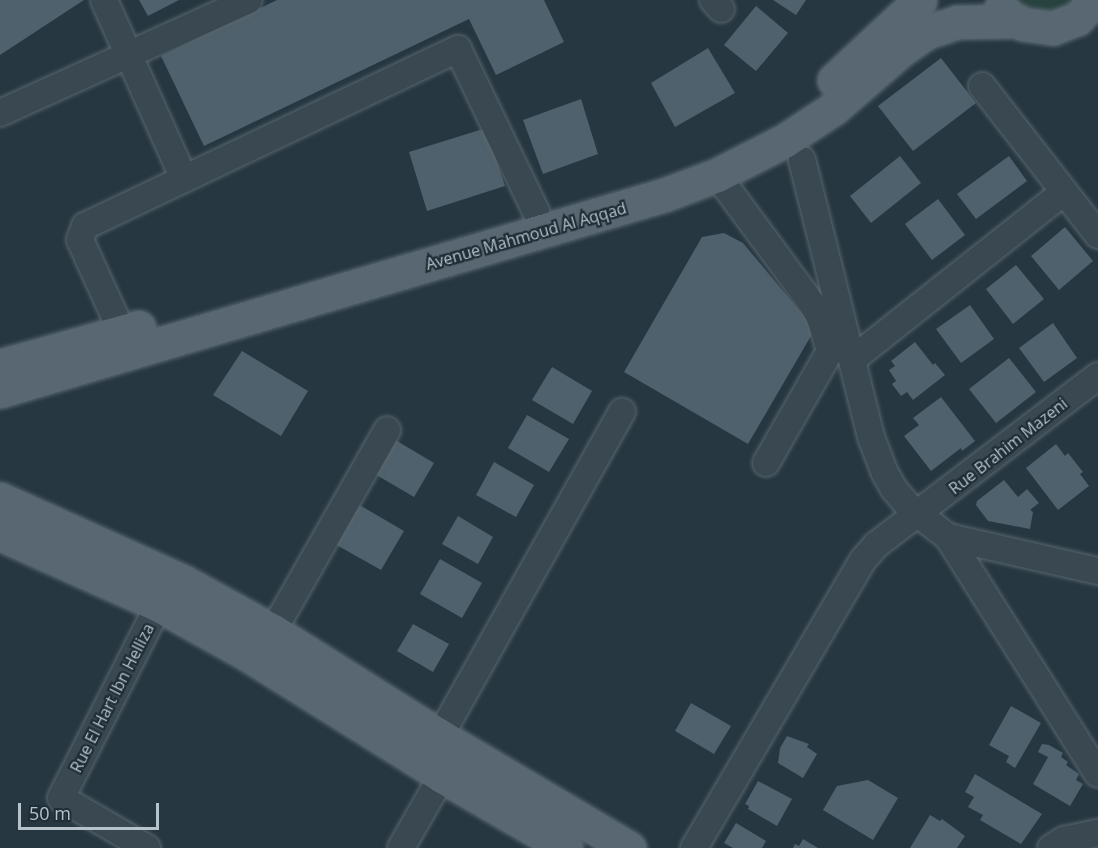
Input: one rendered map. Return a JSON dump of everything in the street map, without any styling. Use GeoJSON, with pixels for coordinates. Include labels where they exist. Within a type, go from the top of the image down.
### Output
{"type":"FeatureCollection","features":[{"type":"Feature","properties":{"kind":"main road","name":"Avenue Mahmoud Al Aqqad"},"geometry":{"type":"LineString","coordinates":[[0,366],[536,212],[655,175],[709,154],[758,130],[829,84],[896,11],[921,0]]}},
{"type":"Feature","properties":{"kind":"main road","name":"Avenue Mahmoud Al Aqqad"},"geometry":{"type":"LineString","coordinates":[[0,391],[652,198],[717,175],[778,144],[834,108],[901,50],[927,32],[957,22],[1007,11],[1038,28],[1063,25],[1081,16],[1095,0]]}},
{"type":"Feature","properties":{"kind":"main road"},"geometry":{"type":"LineString","coordinates":[[0,499],[109,546],[182,581],[273,631],[440,736],[629,848]]}},
{"type":"Feature","properties":{"kind":"main road"},"geometry":{"type":"LineString","coordinates":[[0,534],[159,605],[247,654],[442,776],[566,848]]}},
{"type":"Feature","properties":{"kind":"street"},"geometry":{"type":"LineString","coordinates":[[104,0],[130,53],[184,179]]}},
{"type":"Feature","properties":{"kind":"street"},"geometry":{"type":"LineString","coordinates":[[0,113],[249,0]]}},
{"type":"Feature","properties":{"kind":"street"},"geometry":{"type":"LineString","coordinates":[[122,332],[80,240],[81,231],[88,223],[458,49],[536,212]]}},
{"type":"Feature","properties":{"kind":"street"},"geometry":{"type":"LineString","coordinates":[[982,86],[1098,235]]}},
{"type":"Feature","properties":{"kind":"street"},"geometry":{"type":"LineString","coordinates":[[802,160],[871,437],[885,473],[894,489],[919,516],[948,537],[1098,774]]}},
{"type":"Feature","properties":{"kind":"street"},"geometry":{"type":"LineString","coordinates":[[717,175],[813,305],[820,318],[830,351],[766,463]]}},
{"type":"Feature","properties":{"kind":"street"},"geometry":{"type":"LineString","coordinates":[[853,359],[1064,192]]}},
{"type":"Feature","properties":{"kind":"street","name":"Rue Brahim Mazeni"},"geometry":{"type":"LineString","coordinates":[[694,848],[863,560],[876,546],[919,516],[1098,376]]}},
{"type":"Feature","properties":{"kind":"street"},"geometry":{"type":"LineString","coordinates":[[440,736],[622,412]]}},
{"type":"Feature","properties":{"kind":"street"},"geometry":{"type":"LineString","coordinates":[[273,631],[387,430]]}},
{"type":"Feature","properties":{"kind":"street"},"geometry":{"type":"LineString","coordinates":[[948,537],[1098,571]]}},
{"type":"Feature","properties":{"kind":"street","name":"Rue El Hart Ibn Helliza"},"geometry":{"type":"LineString","coordinates":[[142,847],[61,798],[159,605]]}},
{"type":"Feature","properties":{"kind":"street"},"geometry":{"type":"LineString","coordinates":[[401,848],[442,776]]}},
{"type":"Feature","properties":{"kind":"street"},"geometry":{"type":"LineString","coordinates":[[1051,848],[1064,840],[1098,833]]}},
{"type":"Feature","properties":{"kind":"green space"},"geometry":{"type":"Polygon","coordinates":[[[1017,0],[1086,0],[1054,16],[1025,8],[1017,0]]]}},
{"type":"Feature","properties":{"kind":"building"},"geometry":{"type":"Polygon","coordinates":[[[0,0],[84,0],[0,55],[0,0]]]}},
{"type":"Feature","properties":{"kind":"building"},"geometry":{"type":"Polygon","coordinates":[[[139,0],[179,0],[148,16],[139,0]]]}},
{"type":"Feature","properties":{"kind":"building"},"geometry":{"type":"Polygon","coordinates":[[[277,0],[544,0],[564,42],[496,75],[469,19],[204,146],[161,56],[277,0]]]}},
{"type":"Feature","properties":{"kind":"building"},"geometry":{"type":"Polygon","coordinates":[[[773,0],[806,0],[796,15],[773,0]]]}},
{"type":"Feature","properties":{"kind":"building"},"geometry":{"type":"Polygon","coordinates":[[[756,6],[788,33],[756,71],[724,45],[756,6]]]}},
{"type":"Feature","properties":{"kind":"building"},"geometry":{"type":"Polygon","coordinates":[[[708,48],[735,93],[675,127],[651,83],[708,48]]]}},
{"type":"Feature","properties":{"kind":"building"},"geometry":{"type":"Polygon","coordinates":[[[941,58],[976,103],[913,151],[878,106],[941,58]]]}},
{"type":"Feature","properties":{"kind":"building"},"geometry":{"type":"Polygon","coordinates":[[[581,99],[598,154],[543,174],[523,120],[581,99]]]}},
{"type":"Feature","properties":{"kind":"building"},"geometry":{"type":"Polygon","coordinates":[[[486,128],[505,186],[427,211],[409,152],[486,128]]]}},
{"type":"Feature","properties":{"kind":"building"},"geometry":{"type":"Polygon","coordinates":[[[900,156],[921,183],[871,223],[850,196],[900,156]]]}},
{"type":"Feature","properties":{"kind":"building"},"geometry":{"type":"Polygon","coordinates":[[[1009,156],[1027,181],[976,219],[957,194],[1009,156]]]}},
{"type":"Feature","properties":{"kind":"building"},"geometry":{"type":"Polygon","coordinates":[[[938,199],[965,235],[932,260],[905,224],[938,199]]]}},
{"type":"Feature","properties":{"kind":"building"},"geometry":{"type":"Polygon","coordinates":[[[1065,227],[1093,261],[1059,290],[1031,256],[1065,227]]]}},
{"type":"Feature","properties":{"kind":"building"},"geometry":{"type":"Polygon","coordinates":[[[724,233],[743,243],[815,329],[748,444],[624,372],[702,237],[724,233]]]}},
{"type":"Feature","properties":{"kind":"building"},"geometry":{"type":"Polygon","coordinates":[[[1016,265],[1044,299],[1013,324],[986,289],[1016,265]]]}},
{"type":"Feature","properties":{"kind":"building"},"geometry":{"type":"Polygon","coordinates":[[[970,305],[994,339],[961,363],[936,329],[970,305]]]}},
{"type":"Feature","properties":{"kind":"building"},"geometry":{"type":"Polygon","coordinates":[[[1053,323],[1077,358],[1044,382],[1019,348],[1053,323]]]}},
{"type":"Feature","properties":{"kind":"building"},"geometry":{"type":"Polygon","coordinates":[[[915,342],[933,365],[935,363],[945,375],[913,400],[907,392],[901,396],[892,384],[896,381],[889,370],[895,366],[891,361],[915,342]]]}},
{"type":"Feature","properties":{"kind":"building"},"geometry":{"type":"Polygon","coordinates":[[[242,351],[308,391],[281,436],[213,395],[242,351]]]}},
{"type":"Feature","properties":{"kind":"building"},"geometry":{"type":"Polygon","coordinates":[[[1009,358],[1036,392],[996,423],[969,389],[1009,358]]]}},
{"type":"Feature","properties":{"kind":"building"},"geometry":{"type":"Polygon","coordinates":[[[552,367],[592,391],[573,424],[532,400],[552,367]]]}},
{"type":"Feature","properties":{"kind":"building"},"geometry":{"type":"Polygon","coordinates":[[[941,397],[975,441],[962,451],[961,448],[931,471],[904,436],[919,425],[913,418],[941,397]]]}},
{"type":"Feature","properties":{"kind":"building"},"geometry":{"type":"Polygon","coordinates":[[[527,415],[569,439],[549,472],[508,448],[527,415]]]}},
{"type":"Feature","properties":{"kind":"building"},"geometry":{"type":"Polygon","coordinates":[[[392,438],[434,463],[414,497],[373,473],[392,438]]]}},
{"type":"Feature","properties":{"kind":"building"},"geometry":{"type":"Polygon","coordinates":[[[1056,444],[1065,456],[1068,453],[1083,472],[1080,474],[1089,486],[1058,510],[1026,468],[1056,444]]]}},
{"type":"Feature","properties":{"kind":"building"},"geometry":{"type":"Polygon","coordinates":[[[494,462],[534,485],[516,517],[476,495],[494,462]]]}},
{"type":"Feature","properties":{"kind":"building"},"geometry":{"type":"Polygon","coordinates":[[[1004,480],[1018,497],[1027,489],[1039,503],[1030,510],[1033,512],[1030,529],[988,521],[976,505],[977,501],[1004,480]]]}},
{"type":"Feature","properties":{"kind":"building"},"geometry":{"type":"Polygon","coordinates":[[[356,503],[404,531],[381,570],[333,543],[356,503]]]}},
{"type":"Feature","properties":{"kind":"building"},"geometry":{"type":"Polygon","coordinates":[[[458,516],[493,537],[478,564],[442,544],[458,516]]]}},
{"type":"Feature","properties":{"kind":"building"},"geometry":{"type":"Polygon","coordinates":[[[440,559],[482,583],[462,618],[420,594],[440,559]]]}},
{"type":"Feature","properties":{"kind":"building"},"geometry":{"type":"Polygon","coordinates":[[[413,624],[449,644],[433,672],[397,651],[413,624]]]}},
{"type":"Feature","properties":{"kind":"building"},"geometry":{"type":"Polygon","coordinates":[[[691,703],[731,726],[714,754],[675,731],[691,703]]]}},
{"type":"Feature","properties":{"kind":"building"},"geometry":{"type":"Polygon","coordinates":[[[1011,706],[1041,723],[1015,768],[1006,762],[1009,756],[989,745],[1011,706]]]}},
{"type":"Feature","properties":{"kind":"building"},"geometry":{"type":"Polygon","coordinates":[[[787,736],[809,744],[807,747],[817,754],[803,778],[778,763],[780,748],[787,736]]]}},
{"type":"Feature","properties":{"kind":"building"},"geometry":{"type":"Polygon","coordinates":[[[1042,744],[1049,745],[1063,753],[1061,757],[1068,762],[1066,765],[1079,774],[1076,780],[1083,784],[1070,806],[1033,784],[1048,757],[1038,752],[1042,744]]]}},
{"type":"Feature","properties":{"kind":"building"},"geometry":{"type":"Polygon","coordinates":[[[975,774],[1042,814],[1021,844],[980,820],[983,815],[968,807],[974,797],[965,792],[975,774]]]}},
{"type":"Feature","properties":{"kind":"building"},"geometry":{"type":"Polygon","coordinates":[[[868,780],[898,798],[873,840],[823,810],[837,786],[868,780]]]}},
{"type":"Feature","properties":{"kind":"building"},"geometry":{"type":"Polygon","coordinates":[[[758,781],[792,799],[777,826],[748,809],[749,806],[745,804],[758,781]]]}},
{"type":"Feature","properties":{"kind":"building"},"geometry":{"type":"Polygon","coordinates":[[[930,815],[940,821],[942,819],[965,836],[957,848],[910,848],[930,815]]]}},
{"type":"Feature","properties":{"kind":"building"},"geometry":{"type":"Polygon","coordinates":[[[736,823],[766,841],[762,848],[733,848],[724,843],[736,823]]]}},
{"type":"Feature","properties":{"kind":"building"},"geometry":{"type":"Polygon","coordinates":[[[803,839],[818,848],[793,848],[795,844],[799,846],[803,839]]]}}]}
